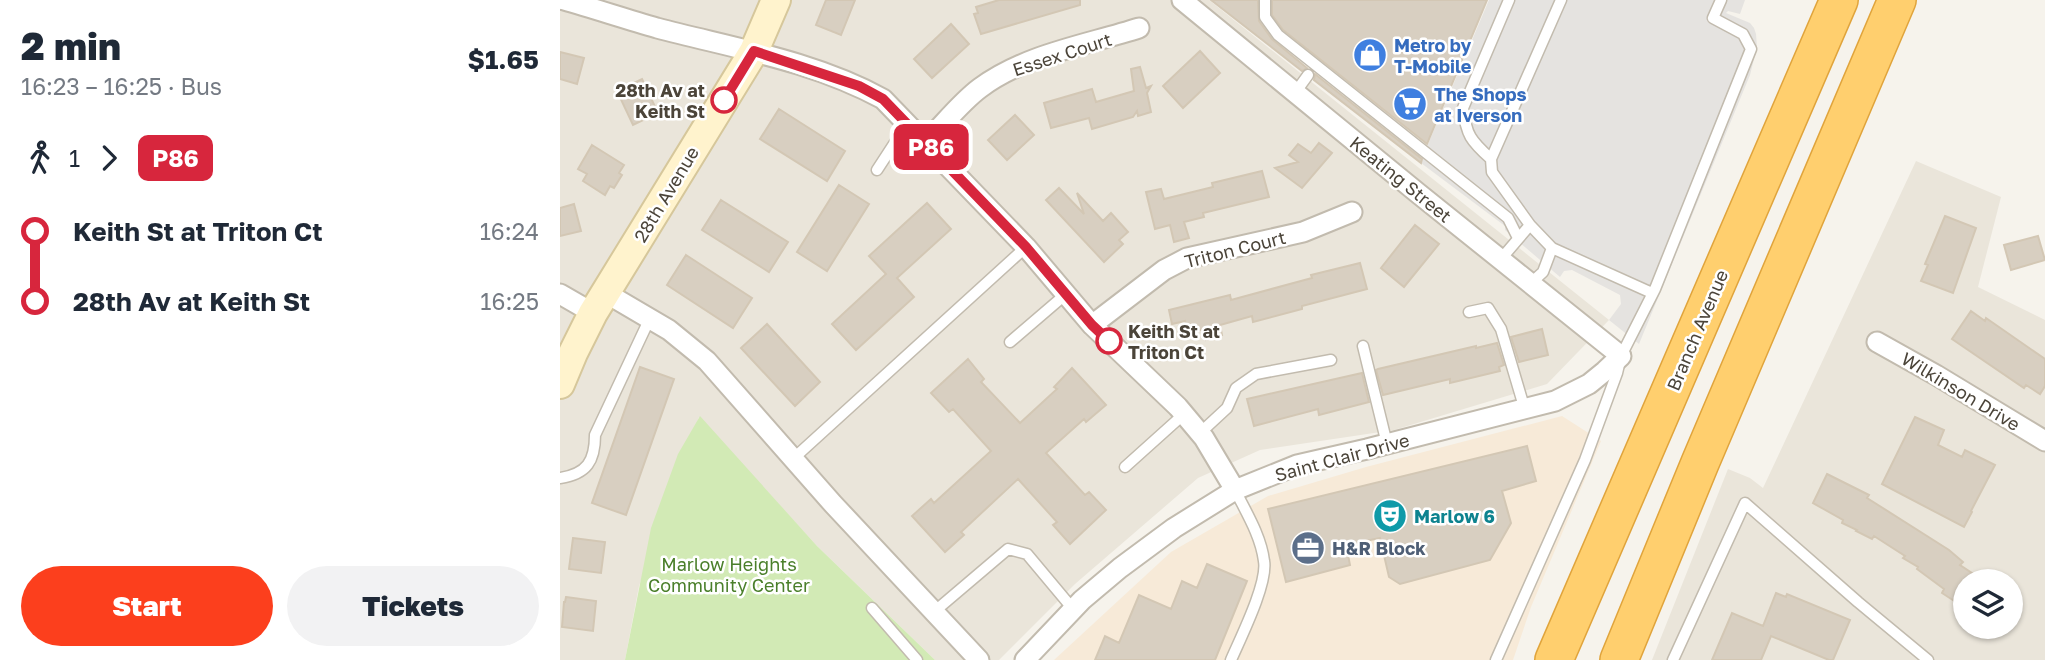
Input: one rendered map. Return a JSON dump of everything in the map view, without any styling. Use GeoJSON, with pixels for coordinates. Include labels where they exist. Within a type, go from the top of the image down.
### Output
{"type":"FeatureCollection","features":[{"type":"Feature","properties":{"kind":"highway"},"geometry":{"type":"LineString","coordinates":[[1820,44],[1832,0]]}},
{"type":"Feature","properties":{"kind":"highway","name":"Branch Avenue"},"geometry":{"type":"LineString","coordinates":[[1554,660],[1839,0]]}},
{"type":"Feature","properties":{"kind":"highway"},"geometry":{"type":"LineString","coordinates":[[1619,660],[1897,0]]}},
{"type":"Feature","properties":{"kind":"highway"},"geometry":{"type":"LineString","coordinates":[[1841,133],[1913,0]]}},
{"type":"Feature","properties":{"kind":"street"},"geometry":{"type":"LineString","coordinates":[[564,0],[656,27],[754,51],[859,86],[883,99],[1026,247],[1092,325],[1184,414],[1200,433],[1235,490]]}},
{"type":"Feature","properties":{"kind":"street","name":"28th Avenue"},"geometry":{"type":"LineString","coordinates":[[560,384],[600,303],[754,51],[776,0]]}},
{"type":"Feature","properties":{"kind":"street","name":"Keating Street"},"geometry":{"type":"LineString","coordinates":[[1182,0],[1621,356]]}},
{"type":"Feature","properties":{"kind":"street","name":"Essex Court"},"geometry":{"type":"LineString","coordinates":[[926,142],[979,89],[1006,72],[1139,29]]}},
{"type":"Feature","properties":{"kind":"street","name":"Triton Court"},"geometry":{"type":"LineString","coordinates":[[1092,325],[1177,262],[1303,232],[1352,212]]}},
{"type":"Feature","properties":{"kind":"street"},"geometry":{"type":"LineString","coordinates":[[560,294],[650,318],[688,344],[707,361],[833,503],[979,660]]}},
{"type":"Feature","properties":{"kind":"street","name":"Wilkinson Drive"},"geometry":{"type":"LineString","coordinates":[[1877,342],[2045,441]]}},
{"type":"Feature","properties":{"kind":"street","name":"Saint Clair Drive"},"geometry":{"type":"LineString","coordinates":[[1025,660],[1073,609],[1120,568],[1184,521],[1235,490],[1297,465],[1525,410],[1570,395],[1605,372],[1621,356]]}},
{"type":"Feature","properties":{"kind":"lane"},"geometry":{"type":"LineString","coordinates":[[1265,0],[1265,18],[1278,35],[1508,218],[1518,238]]}},
{"type":"Feature","properties":{"kind":"lane"},"geometry":{"type":"LineString","coordinates":[[1491,159],[1474,143],[1465,126],[1463,108],[1509,0]]}},
{"type":"Feature","properties":{"kind":"lane"},"geometry":{"type":"LineString","coordinates":[[1560,0],[1491,159],[1492,172],[1530,225],[1552,248],[1653,293]]}},
{"type":"Feature","properties":{"kind":"lane"},"geometry":{"type":"LineString","coordinates":[[1496,660],[1586,460],[1621,356],[1653,293],[1751,49],[1743,34],[1713,18],[1721,0]]}},
{"type":"Feature","properties":{"kind":"lane"},"geometry":{"type":"LineString","coordinates":[[1295,93],[1308,75]]}},
{"type":"Feature","properties":{"kind":"lane"},"geometry":{"type":"LineString","coordinates":[[877,170],[907,123]]}},
{"type":"Feature","properties":{"kind":"lane"},"geometry":{"type":"LineString","coordinates":[[1501,259],[1530,225]]}},
{"type":"Feature","properties":{"kind":"lane"},"geometry":{"type":"LineString","coordinates":[[794,458],[1026,247]]}},
{"type":"Feature","properties":{"kind":"lane"},"geometry":{"type":"LineString","coordinates":[[1531,283],[1543,272],[1552,248]]}},
{"type":"Feature","properties":{"kind":"lane"},"geometry":{"type":"LineString","coordinates":[[1010,342],[1066,295]]}},
{"type":"Feature","properties":{"kind":"lane"},"geometry":{"type":"LineString","coordinates":[[1469,312],[1488,307],[1501,329],[1525,410]]}},
{"type":"Feature","properties":{"kind":"lane"},"geometry":{"type":"LineString","coordinates":[[560,478],[579,473],[592,459],[595,435],[650,318]]}},
{"type":"Feature","properties":{"kind":"lane"},"geometry":{"type":"LineString","coordinates":[[1363,346],[1387,444]]}},
{"type":"Feature","properties":{"kind":"lane"},"geometry":{"type":"LineString","coordinates":[[1200,433],[1227,408],[1236,388],[1256,374],[1331,360]]}},
{"type":"Feature","properties":{"kind":"lane"},"geometry":{"type":"LineString","coordinates":[[1125,467],[1184,414]]}},
{"type":"Feature","properties":{"kind":"lane"},"geometry":{"type":"LineString","coordinates":[[1231,660],[1262,583],[1265,563],[1258,539],[1235,490]]}},
{"type":"Feature","properties":{"kind":"lane"},"geometry":{"type":"LineString","coordinates":[[1673,660],[1745,503],[1928,660]]}},
{"type":"Feature","properties":{"kind":"lane"},"geometry":{"type":"LineString","coordinates":[[935,611],[1008,550],[1027,554],[1073,609]]}},
{"type":"Feature","properties":{"kind":"lane"},"geometry":{"type":"LineString","coordinates":[[872,608],[917,660]]}},
{"type":"Feature","properties":{"kind":"shaded area"},"geometry":{"type":"Polygon","coordinates":[[[560,0],[1209,0],[1609,320],[1547,384],[1394,430],[1260,450],[1198,478],[1075,584],[999,660],[935,660],[817,546],[699,417],[639,586],[625,660],[560,660],[560,0]]]}},
{"type":"Feature","properties":{"kind":"shaded area"},"geometry":{"type":"Polygon","coordinates":[[[1489,0],[1745,0],[1740,14],[1728,11],[1726,13],[1750,23],[1754,28],[1757,47],[1750,75],[1639,344],[1609,320],[1621,304],[1620,295],[1572,270],[1564,271],[1560,277],[1505,230],[1505,226],[1421,163],[1489,0]]]}},
{"type":"Feature","properties":{"kind":"shaded area"},"geometry":{"type":"Polygon","coordinates":[[[1916,161],[2001,197],[1978,287],[2045,320],[2045,660],[1652,660],[1728,469],[1750,478],[1763,488],[1916,161]]]}},
{"type":"Feature","properties":{"kind":"shaded area"},"geometry":{"type":"Polygon","coordinates":[[[1562,416],[1601,441],[1531,607],[1513,660],[1054,660],[1171,552],[1268,496],[1366,467],[1562,416]]]}},
{"type":"Feature","properties":{"kind":"green space","name":"Marlow Heights Community Center"},"geometry":{"type":"Polygon","coordinates":[[[700,416],[817,546],[935,660],[625,660],[651,528],[678,454],[700,416]]]}},
{"type":"Feature","properties":{"kind":"building"},"geometry":{"type":"Polygon","coordinates":[[[826,0],[855,0],[841,35],[816,25],[826,0]]]}},
{"type":"Feature","properties":{"kind":"building"},"geometry":{"type":"Polygon","coordinates":[[[999,0],[1080,0],[1080,5],[981,34],[974,14],[978,13],[976,7],[999,0]]]}},
{"type":"Feature","properties":{"kind":"building"},"geometry":{"type":"Polygon","coordinates":[[[1211,0],[1258,0],[1259,21],[1272,39],[1307,68],[1302,71],[1211,0]]]}},
{"type":"Feature","properties":{"kind":"building"},"geometry":{"type":"Polygon","coordinates":[[[1272,0],[1487,0],[1427,144],[1283,30],[1272,15],[1272,0]]]}},
{"type":"Feature","properties":{"kind":"building"},"geometry":{"type":"Polygon","coordinates":[[[951,24],[969,44],[932,78],[914,59],[951,24]]]}},
{"type":"Feature","properties":{"kind":"building"},"geometry":{"type":"Polygon","coordinates":[[[1200,51],[1220,73],[1183,108],[1163,86],[1200,51]]]}},
{"type":"Feature","properties":{"kind":"building"},"geometry":{"type":"Polygon","coordinates":[[[560,52],[584,58],[577,84],[560,79],[560,52]]]}},
{"type":"Feature","properties":{"kind":"building"},"geometry":{"type":"Polygon","coordinates":[[[1140,67],[1146,88],[1151,86],[1147,93],[1151,112],[1138,116],[1137,111],[1133,117],[1092,129],[1089,118],[1051,128],[1044,103],[1092,89],[1096,102],[1134,91],[1131,69],[1140,67]]]}},
{"type":"Feature","properties":{"kind":"building"},"geometry":{"type":"Polygon","coordinates":[[[1315,74],[1422,159],[1421,163],[1314,80],[1315,74]]]}},
{"type":"Feature","properties":{"kind":"building"},"geometry":{"type":"Polygon","coordinates":[[[642,79],[658,113],[633,125],[617,91],[642,79]]]}},
{"type":"Feature","properties":{"kind":"building"},"geometry":{"type":"Polygon","coordinates":[[[779,109],[845,151],[827,181],[760,139],[779,109]]]}},
{"type":"Feature","properties":{"kind":"building"},"geometry":{"type":"Polygon","coordinates":[[[1015,115],[1034,135],[1007,160],[988,140],[1015,115]]]}},
{"type":"Feature","properties":{"kind":"building"},"geometry":{"type":"Polygon","coordinates":[[[1319,143],[1332,153],[1302,188],[1275,168],[1298,162],[1289,155],[1298,144],[1311,153],[1319,143]]]}},
{"type":"Feature","properties":{"kind":"building"},"geometry":{"type":"Polygon","coordinates":[[[592,145],[624,165],[619,173],[622,175],[614,188],[610,186],[605,195],[583,181],[587,174],[578,169],[592,145]]]}},
{"type":"Feature","properties":{"kind":"building"},"geometry":{"type":"Polygon","coordinates":[[[1262,171],[1269,197],[1203,213],[1204,217],[1184,222],[1189,238],[1174,242],[1170,225],[1155,229],[1146,192],[1161,189],[1164,199],[1213,187],[1212,183],[1262,171]]]}},
{"type":"Feature","properties":{"kind":"building"},"geometry":{"type":"Polygon","coordinates":[[[839,185],[869,204],[827,271],[797,252],[839,185]]]}},
{"type":"Feature","properties":{"kind":"building"},"geometry":{"type":"Polygon","coordinates":[[[1059,188],[1084,214],[1077,193],[1103,221],[1111,213],[1128,232],[1119,240],[1123,244],[1104,262],[1046,200],[1059,188]]]}},
{"type":"Feature","properties":{"kind":"building"},"geometry":{"type":"Polygon","coordinates":[[[721,200],[788,242],[769,272],[702,230],[721,200]]]}},
{"type":"Feature","properties":{"kind":"building"},"geometry":{"type":"Polygon","coordinates":[[[927,203],[951,229],[897,278],[914,297],[856,350],[832,324],[886,274],[869,256],[927,203]]]}},
{"type":"Feature","properties":{"kind":"building"},"geometry":{"type":"Polygon","coordinates":[[[574,204],[581,231],[560,236],[560,208],[574,204]]]}},
{"type":"Feature","properties":{"kind":"building"},"geometry":{"type":"Polygon","coordinates":[[[1945,216],[1976,228],[1953,293],[1921,281],[1928,265],[1925,264],[1945,216]]]}},
{"type":"Feature","properties":{"kind":"building"},"geometry":{"type":"Polygon","coordinates":[[[1415,225],[1439,244],[1404,287],[1381,268],[1415,225]]]}},
{"type":"Feature","properties":{"kind":"building"},"geometry":{"type":"Polygon","coordinates":[[[2038,236],[2045,260],[2011,270],[2004,245],[2038,236]]]}},
{"type":"Feature","properties":{"kind":"building"},"geometry":{"type":"Polygon","coordinates":[[[686,255],[752,298],[733,328],[667,285],[686,255]]]}},
{"type":"Feature","properties":{"kind":"building"},"geometry":{"type":"Polygon","coordinates":[[[1360,263],[1367,289],[1253,322],[1252,316],[1220,325],[1222,335],[1206,340],[1204,329],[1188,333],[1185,321],[1172,324],[1169,310],[1230,295],[1231,300],[1360,263]]]}},
{"type":"Feature","properties":{"kind":"building"},"geometry":{"type":"Polygon","coordinates":[[[1971,311],[1985,321],[1986,318],[2045,359],[2045,386],[2040,394],[2026,385],[2024,388],[1952,339],[1971,311]]]}},
{"type":"Feature","properties":{"kind":"building"},"geometry":{"type":"Polygon","coordinates":[[[767,324],[820,382],[795,406],[741,348],[767,324]]]}},
{"type":"Feature","properties":{"kind":"building"},"geometry":{"type":"Polygon","coordinates":[[[1542,329],[1548,355],[1519,362],[1511,337],[1542,329]]]}},
{"type":"Feature","properties":{"kind":"building"},"geometry":{"type":"Polygon","coordinates":[[[1497,343],[1504,365],[1499,367],[1500,371],[1450,383],[1450,379],[1383,395],[1376,370],[1378,369],[1497,343]]]}},
{"type":"Feature","properties":{"kind":"building"},"geometry":{"type":"Polygon","coordinates":[[[968,359],[984,379],[981,382],[1020,423],[1057,389],[1054,387],[1072,368],[1106,405],[1086,422],[1084,419],[1046,453],[1085,495],[1089,492],[1106,510],[1070,544],[1053,525],[1057,522],[1018,479],[961,532],[964,535],[945,552],[912,516],[931,499],[934,503],[991,451],[953,409],[949,412],[931,393],[968,359]]]}},
{"type":"Feature","properties":{"kind":"building"},"geometry":{"type":"Polygon","coordinates":[[[640,367],[674,379],[626,515],[592,503],[640,367]]]}},
{"type":"Feature","properties":{"kind":"building"},"geometry":{"type":"Polygon","coordinates":[[[1362,373],[1369,402],[1319,415],[1318,409],[1254,426],[1247,399],[1362,373]]]}},
{"type":"Feature","properties":{"kind":"building"},"geometry":{"type":"Polygon","coordinates":[[[1915,417],[1944,430],[1938,445],[1962,457],[1965,450],[1995,465],[1964,527],[1882,484],[1915,417]]]}},
{"type":"Feature","properties":{"kind":"building","name":"Marlow 6"},"geometry":{"type":"Polygon","coordinates":[[[1527,446],[1536,481],[1502,491],[1511,523],[1490,560],[1400,584],[1389,577],[1380,538],[1346,545],[1350,565],[1286,582],[1268,509],[1527,446]]]}},
{"type":"Feature","properties":{"kind":"building"},"geometry":{"type":"Polygon","coordinates":[[[1827,474],[1869,495],[1867,498],[1949,550],[1963,562],[1960,565],[1966,569],[1953,569],[1953,600],[1942,593],[1944,589],[1917,569],[1918,567],[1903,558],[1905,556],[1874,536],[1872,539],[1842,523],[1843,520],[1813,503],[1827,474]]]}},
{"type":"Feature","properties":{"kind":"building"},"geometry":{"type":"Polygon","coordinates":[[[573,538],[605,542],[601,573],[569,569],[573,538]]]}},
{"type":"Feature","properties":{"kind":"building"},"geometry":{"type":"Polygon","coordinates":[[[1207,564],[1247,581],[1215,660],[1095,660],[1105,636],[1119,643],[1139,595],[1171,609],[1182,581],[1197,588],[1207,564]]]}},
{"type":"Feature","properties":{"kind":"building"},"geometry":{"type":"Polygon","coordinates":[[[1776,593],[1786,597],[1787,594],[1850,620],[1833,660],[1771,636],[1761,660],[1712,660],[1732,613],[1763,626],[1776,593]]]}},
{"type":"Feature","properties":{"kind":"building"},"geometry":{"type":"Polygon","coordinates":[[[566,597],[596,601],[593,631],[562,627],[566,597]]]}},
{"type":"Feature","properties":{"kind":"bus line","name":"P86"},"geometry":{"type":"LineString","coordinates":[[724,100],[754,51],[859,86],[883,99],[1026,247],[1092,325],[1109,341]]}},
{"type":"Feature","properties":{"kind":"place","name":"Metro by T-Mobile"},"geometry":{"type":"Point","coordinates":[1370,55]}},
{"type":"Feature","properties":{"kind":"place","name":"28th Av at Keith St"},"geometry":{"type":"Point","coordinates":[724,100]}},
{"type":"Feature","properties":{"kind":"place","name":"The Shops at Iverson"},"geometry":{"type":"Point","coordinates":[1410,104]}},
{"type":"Feature","properties":{"kind":"place","name":"Keith St at Triton Ct"},"geometry":{"type":"Point","coordinates":[1109,341]}},
{"type":"Feature","properties":{"kind":"place","name":"Marlow 6"},"geometry":{"type":"Point","coordinates":[1390,516]}},
{"type":"Feature","properties":{"kind":"place","name":"H&R Block"},"geometry":{"type":"Point","coordinates":[1308,548]}}]}
